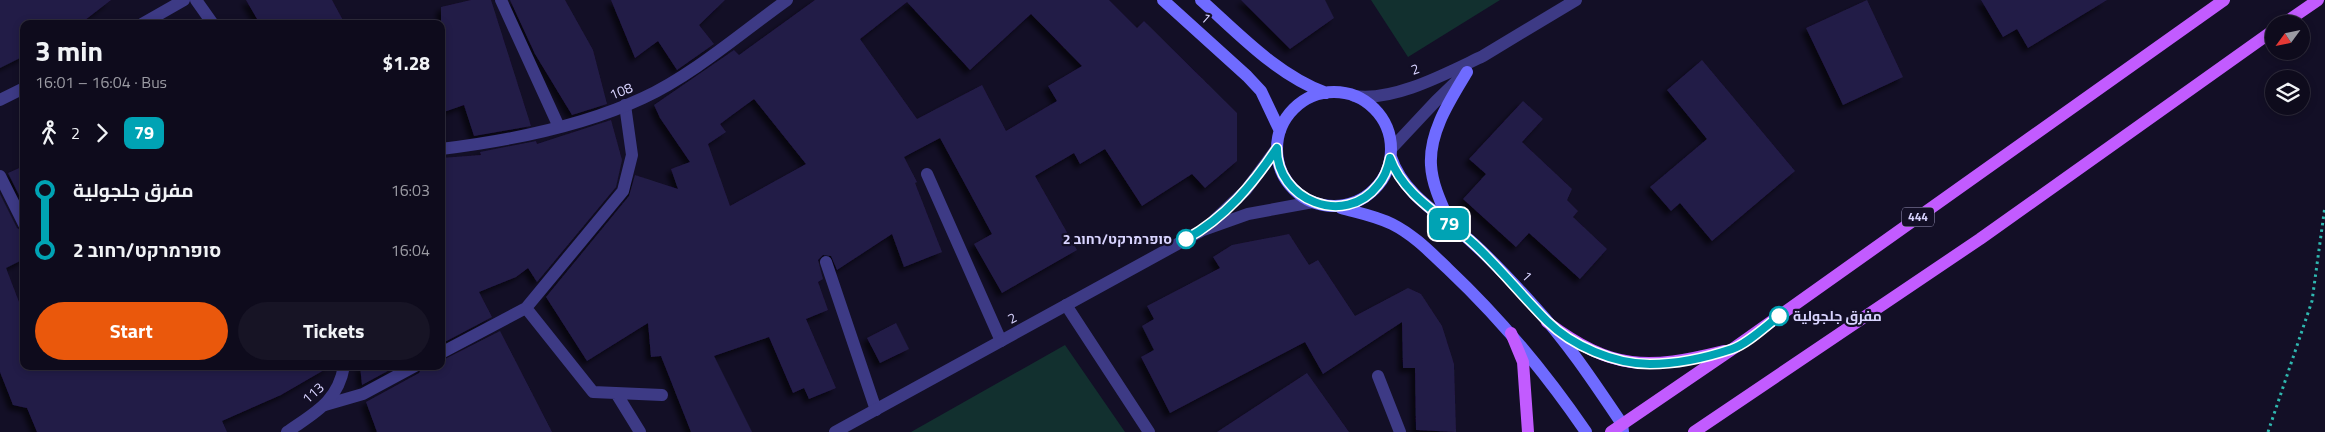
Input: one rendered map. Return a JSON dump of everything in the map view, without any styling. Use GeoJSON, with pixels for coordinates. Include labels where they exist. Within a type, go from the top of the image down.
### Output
{"type":"FeatureCollection","features":[{"type":"Feature","properties":{"kind":"main road","name":"1"},"geometry":{"type":"LineString","coordinates":[[1163,0],[1247,76],[1260,91],[1280,131]]}},
{"type":"Feature","properties":{"kind":"main road","name":"1"},"geometry":{"type":"LineString","coordinates":[[1201,0],[1276,66],[1302,83],[1326,93]]}},
{"type":"Feature","properties":{"kind":"main road","name":"444"},"geometry":{"type":"LineString","coordinates":[[1611,432],[1622,428],[2224,0]]}},
{"type":"Feature","properties":{"kind":"main road"},"geometry":{"type":"LineString","coordinates":[[2296,15],[2318,0]]}},
{"type":"Feature","properties":{"kind":"main road"},"geometry":{"type":"LineString","coordinates":[[1694,432],[1980,239],[2265,36]]}},
{"type":"Feature","properties":{"kind":"main road"},"geometry":{"type":"LineString","coordinates":[[1451,226],[1439,198],[1431,164],[1436,134],[1446,107],[1467,72]]}},
{"type":"Feature","properties":{"kind":"main road"},"geometry":{"type":"LineString","coordinates":[[1336,207],[1352,204],[1366,197],[1378,186],[1386,173],[1391,153],[1384,122],[1371,106],[1354,96],[1334,92],[1305,99],[1293,109],[1284,121],[1280,131],[1277,157],[1282,175],[1293,190],[1313,202],[1373,216],[1412,236],[1455,275],[1511,333],[1556,388],[1586,432]]}},
{"type":"Feature","properties":{"kind":"main road","name":"1"},"geometry":{"type":"LineString","coordinates":[[1391,153],[1402,181],[1417,198],[1494,264],[1547,322],[1586,371],[1622,428]]}},
{"type":"Feature","properties":{"kind":"main road"},"geometry":{"type":"LineString","coordinates":[[1547,322],[1583,346],[1628,362],[1650,364],[1686,360],[1734,348]]}},
{"type":"Feature","properties":{"kind":"main road"},"geometry":{"type":"LineString","coordinates":[[1511,333],[1523,362],[1527,392],[1528,432]]}},
{"type":"Feature","properties":{"kind":"street"},"geometry":{"type":"LineString","coordinates":[[149,20],[184,0]]}},
{"type":"Feature","properties":{"kind":"street"},"geometry":{"type":"LineString","coordinates":[[196,0],[210,20]]}},
{"type":"Feature","properties":{"kind":"street"},"geometry":{"type":"LineString","coordinates":[[501,0],[559,127]]}},
{"type":"Feature","properties":{"kind":"street","name":"108"},"geometry":{"type":"LineString","coordinates":[[445,149],[468,146],[559,127],[644,98],[678,79],[787,0]]}},
{"type":"Feature","properties":{"kind":"street","name":"2"},"geometry":{"type":"LineString","coordinates":[[1354,96],[1369,98],[1392,93],[1483,56],[1576,0]]}},
{"type":"Feature","properties":{"kind":"street","name":"2"},"geometry":{"type":"LineString","coordinates":[[1391,153],[1436,101],[1483,56]]}},
{"type":"Feature","properties":{"kind":"street"},"geometry":{"type":"LineString","coordinates":[[0,100],[20,90]]}},
{"type":"Feature","properties":{"kind":"street"},"geometry":{"type":"LineString","coordinates":[[445,351],[526,308],[623,191],[632,155],[625,105]]}},
{"type":"Feature","properties":{"kind":"street","name":"2"},"geometry":{"type":"LineString","coordinates":[[1203,230],[1246,190],[1277,148]]}},
{"type":"Feature","properties":{"kind":"street"},"geometry":{"type":"LineString","coordinates":[[927,174],[1001,341]]}},
{"type":"Feature","properties":{"kind":"street"},"geometry":{"type":"LineString","coordinates":[[0,176],[20,216]]}},
{"type":"Feature","properties":{"kind":"street","name":"2"},"geometry":{"type":"LineString","coordinates":[[840,431],[1203,230],[1248,214],[1313,202]]}},
{"type":"Feature","properties":{"kind":"street"},"geometry":{"type":"LineString","coordinates":[[826,262],[876,410]]}},
{"type":"Feature","properties":{"kind":"street"},"geometry":{"type":"LineString","coordinates":[[1066,305],[1149,432]]}},
{"type":"Feature","properties":{"kind":"street"},"geometry":{"type":"LineString","coordinates":[[526,308],[593,392],[662,395]]}},
{"type":"Feature","properties":{"kind":"street","name":"113"},"geometry":{"type":"LineString","coordinates":[[287,432],[325,405],[337,391],[343,370]]}},
{"type":"Feature","properties":{"kind":"street"},"geometry":{"type":"LineString","coordinates":[[325,405],[363,394],[408,370]]}},
{"type":"Feature","properties":{"kind":"street"},"geometry":{"type":"LineString","coordinates":[[1378,376],[1400,432]]}},
{"type":"Feature","properties":{"kind":"street"},"geometry":{"type":"LineString","coordinates":[[616,393],[640,432]]}},
{"type":"Feature","properties":{"kind":"path"},"geometry":{"type":"LineString","coordinates":[[2268,432],[2312,301],[2325,206]]}},
{"type":"Feature","properties":{"kind":"green space"},"geometry":{"type":"Polygon","coordinates":[[[1371,0],[1500,0],[1408,57],[1371,0]]]}},
{"type":"Feature","properties":{"kind":"green space"},"geometry":{"type":"Polygon","coordinates":[[[1065,345],[1125,432],[911,432],[1065,345]]]}},
{"type":"Feature","properties":{"kind":"building"},"geometry":{"type":"Polygon","coordinates":[[[0,0],[111,0],[85,20],[20,20],[20,58],[0,68],[0,0]]]}},
{"type":"Feature","properties":{"kind":"building"},"geometry":{"type":"Polygon","coordinates":[[[246,0],[332,0],[343,20],[258,20],[246,0]]]}},
{"type":"Feature","properties":{"kind":"building"},"geometry":{"type":"Polygon","coordinates":[[[471,0],[491,0],[531,126],[474,136],[464,105],[445,112],[445,20],[441,20],[441,7],[471,0]]]}},
{"type":"Feature","properties":{"kind":"building"},"geometry":{"type":"Polygon","coordinates":[[[510,0],[565,0],[593,50],[607,104],[572,115],[535,54],[510,0]]]}},
{"type":"Feature","properties":{"kind":"building"},"geometry":{"type":"Polygon","coordinates":[[[611,0],[725,0],[699,25],[714,44],[677,70],[658,41],[635,58],[611,0]]]}},
{"type":"Feature","properties":{"kind":"building"},"geometry":{"type":"Polygon","coordinates":[[[815,0],[1109,0],[1137,28],[1144,21],[1237,113],[1237,161],[1205,188],[1192,174],[1142,206],[1105,149],[1080,164],[1074,153],[1035,176],[1077,250],[1002,293],[974,244],[992,234],[940,138],[904,157],[917,182],[915,183],[942,252],[904,267],[892,234],[837,270],[831,256],[823,255],[818,260],[823,279],[818,282],[828,310],[806,319],[836,388],[809,399],[804,388],[793,393],[769,337],[714,356],[752,432],[691,432],[661,356],[651,357],[648,323],[587,361],[546,297],[629,196],[635,175],[678,189],[671,169],[690,162],[660,118],[654,105],[734,50],[739,55],[815,0]],[[907,2],[860,39],[917,119],[982,85],[1006,131],[1057,101],[1048,86],[1082,66],[1031,14],[970,70],[907,2]],[[754,99],[720,124],[726,132],[708,144],[730,206],[806,164],[754,99]]]}},
{"type":"Feature","properties":{"kind":"building"},"geometry":{"type":"Polygon","coordinates":[[[1241,0],[1325,0],[1334,18],[1290,49],[1241,0]]]}},
{"type":"Feature","properties":{"kind":"building"},"geometry":{"type":"Polygon","coordinates":[[[1867,0],[1903,77],[1843,105],[1806,28],[1867,0]]]}},
{"type":"Feature","properties":{"kind":"building"},"geometry":{"type":"Polygon","coordinates":[[[1981,0],[2107,0],[2028,48],[2017,29],[2003,37],[1981,0]]]}},
{"type":"Feature","properties":{"kind":"building"},"geometry":{"type":"Polygon","coordinates":[[[1702,60],[1795,171],[1712,241],[1680,203],[1671,211],[1650,187],[1707,139],[1667,90],[1702,60]]]}},
{"type":"Feature","properties":{"kind":"building"},"geometry":{"type":"Polygon","coordinates":[[[1523,101],[1543,119],[1522,142],[1572,189],[1567,200],[1578,211],[1573,217],[1607,249],[1580,279],[1529,233],[1516,247],[1463,199],[1486,174],[1469,159],[1523,101]]]}},
{"type":"Feature","properties":{"kind":"building"},"geometry":{"type":"Polygon","coordinates":[[[611,120],[622,160],[616,187],[537,282],[528,268],[516,277],[479,292],[492,317],[445,342],[445,158],[481,155],[480,152],[536,141],[537,144],[611,120]]]}},
{"type":"Feature","properties":{"kind":"building"},"geometry":{"type":"Polygon","coordinates":[[[20,168],[20,197],[8,173],[20,168]]]}},
{"type":"Feature","properties":{"kind":"building"},"geometry":{"type":"Polygon","coordinates":[[[0,194],[17,228],[20,230],[20,261],[6,268],[20,305],[20,370],[324,370],[281,395],[222,421],[227,432],[37,432],[27,408],[13,405],[0,372],[0,194]]]}},
{"type":"Feature","properties":{"kind":"building"},"geometry":{"type":"Polygon","coordinates":[[[1289,234],[1309,265],[1318,260],[1355,316],[1408,288],[1421,294],[1442,326],[1454,364],[1456,432],[1416,430],[1415,368],[1403,368],[1402,322],[1323,374],[1305,342],[1170,413],[1141,357],[1154,350],[1142,326],[1154,319],[1147,306],[1220,268],[1213,257],[1232,245],[1289,234]]]}},
{"type":"Feature","properties":{"kind":"building"},"geometry":{"type":"Polygon","coordinates":[[[896,323],[909,349],[880,363],[867,338],[896,323]]]}},
{"type":"Feature","properties":{"kind":"building"},"geometry":{"type":"Polygon","coordinates":[[[500,331],[552,432],[377,432],[366,402],[419,373],[421,370],[445,370],[445,359],[500,331]]]}},
{"type":"Feature","properties":{"kind":"building"},"geometry":{"type":"Polygon","coordinates":[[[360,370],[390,370],[362,385],[360,370]]]}},
{"type":"Feature","properties":{"kind":"building"},"geometry":{"type":"Polygon","coordinates":[[[1307,373],[1349,432],[1217,432],[1307,373]]]}},
{"type":"Feature","properties":{"kind":"bus line","name":"79"},"geometry":{"type":"LineString","coordinates":[[1186,239],[1203,230],[1227,210],[1246,190],[1277,148],[1277,157],[1282,175],[1293,190],[1306,200],[1320,205],[1336,207],[1352,204],[1366,197],[1378,186],[1386,173],[1390,158],[1402,181],[1417,198],[1474,244],[1537,309],[1547,322],[1566,336],[1603,355],[1628,362],[1650,364],[1686,360],[1734,348],[1779,316]]}},
{"type":"Feature","properties":{"kind":"place","name":"סופרמרקט/רחוב 2"},"geometry":{"type":"Point","coordinates":[1186,239]}},
{"type":"Feature","properties":{"kind":"place","name":"مفرق جلجولية"},"geometry":{"type":"Point","coordinates":[1779,316]}}]}
